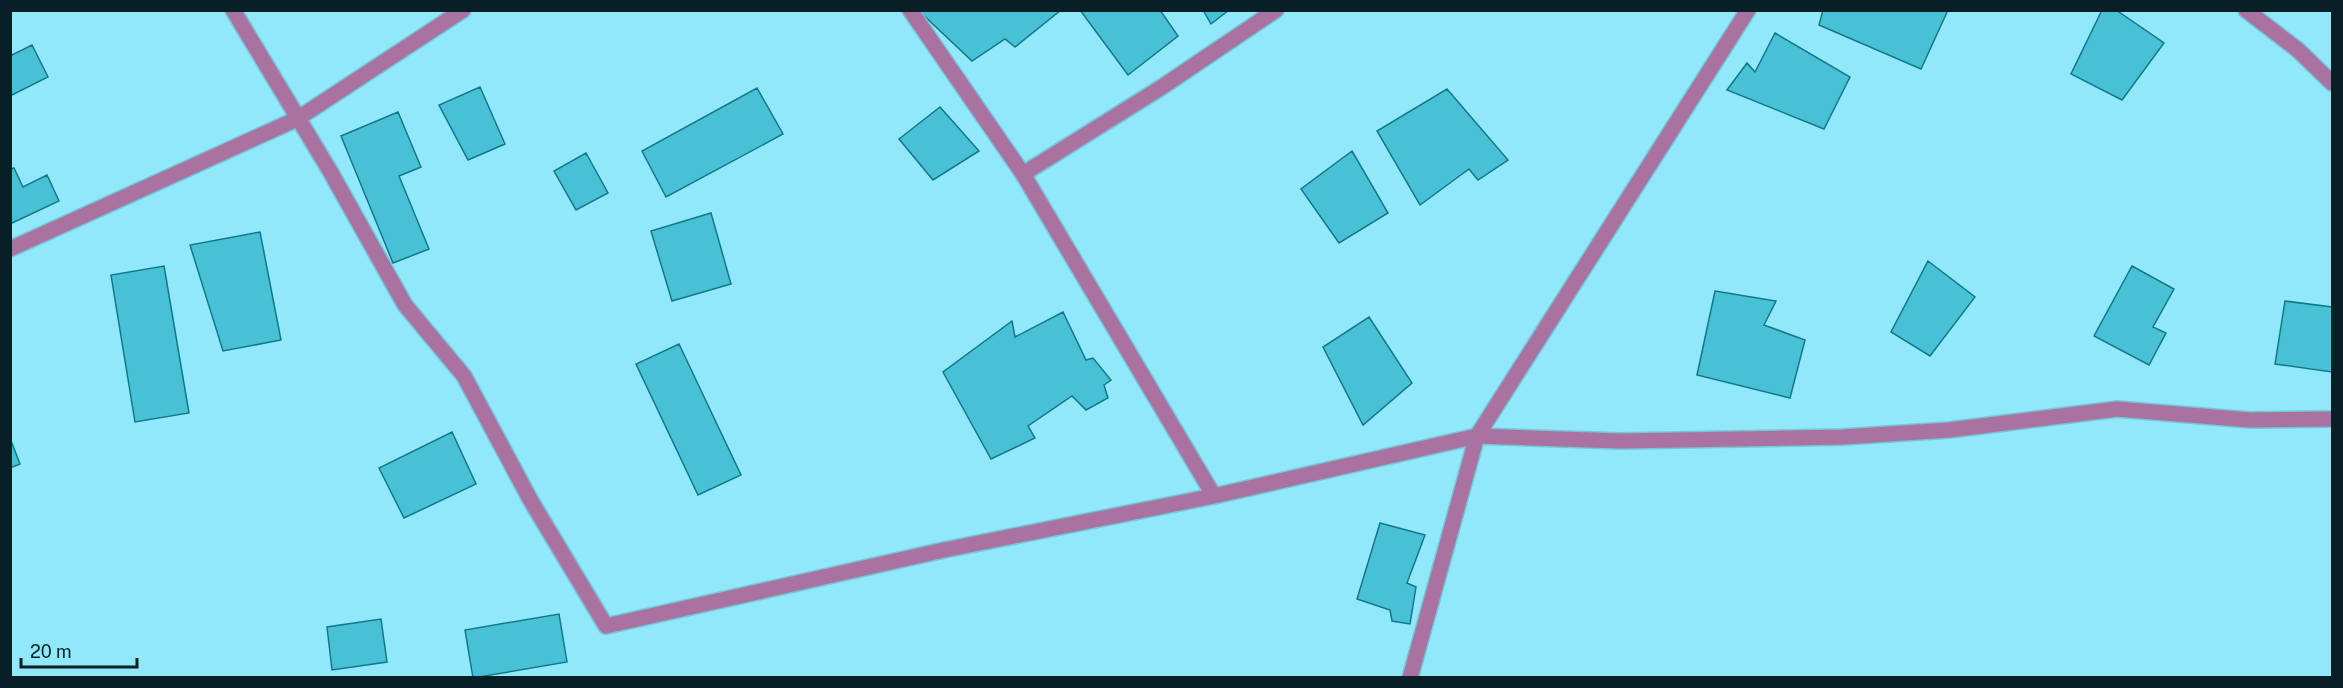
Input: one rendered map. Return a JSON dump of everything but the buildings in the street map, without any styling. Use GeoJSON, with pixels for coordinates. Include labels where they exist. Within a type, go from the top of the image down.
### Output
{"type":"FeatureCollection","features":[{"type":"Feature","properties":{"kind":"street"},"geometry":{"type":"LineString","coordinates":[[233,10],[405,305],[464,376],[531,501],[606,626],[944,550],[1214,496],[1477,436],[1622,441],[1843,437],[1949,430],[2117,409],[2250,420],[2332,419]]}},
{"type":"Feature","properties":{"kind":"street"},"geometry":{"type":"LineString","coordinates":[[10,249],[297,119],[463,10]]}},
{"type":"Feature","properties":{"kind":"street"},"geometry":{"type":"LineString","coordinates":[[910,10],[1023,174],[1214,496]]}},
{"type":"Feature","properties":{"kind":"street"},"geometry":{"type":"LineString","coordinates":[[1023,174],[1162,87],[1276,10]]}},
{"type":"Feature","properties":{"kind":"street"},"geometry":{"type":"LineString","coordinates":[[1410,678],[1477,436],[1748,10]]}},
{"type":"Feature","properties":{"kind":"street"},"geometry":{"type":"LineString","coordinates":[[2246,10],[2298,50],[2332,82]]}}]}
